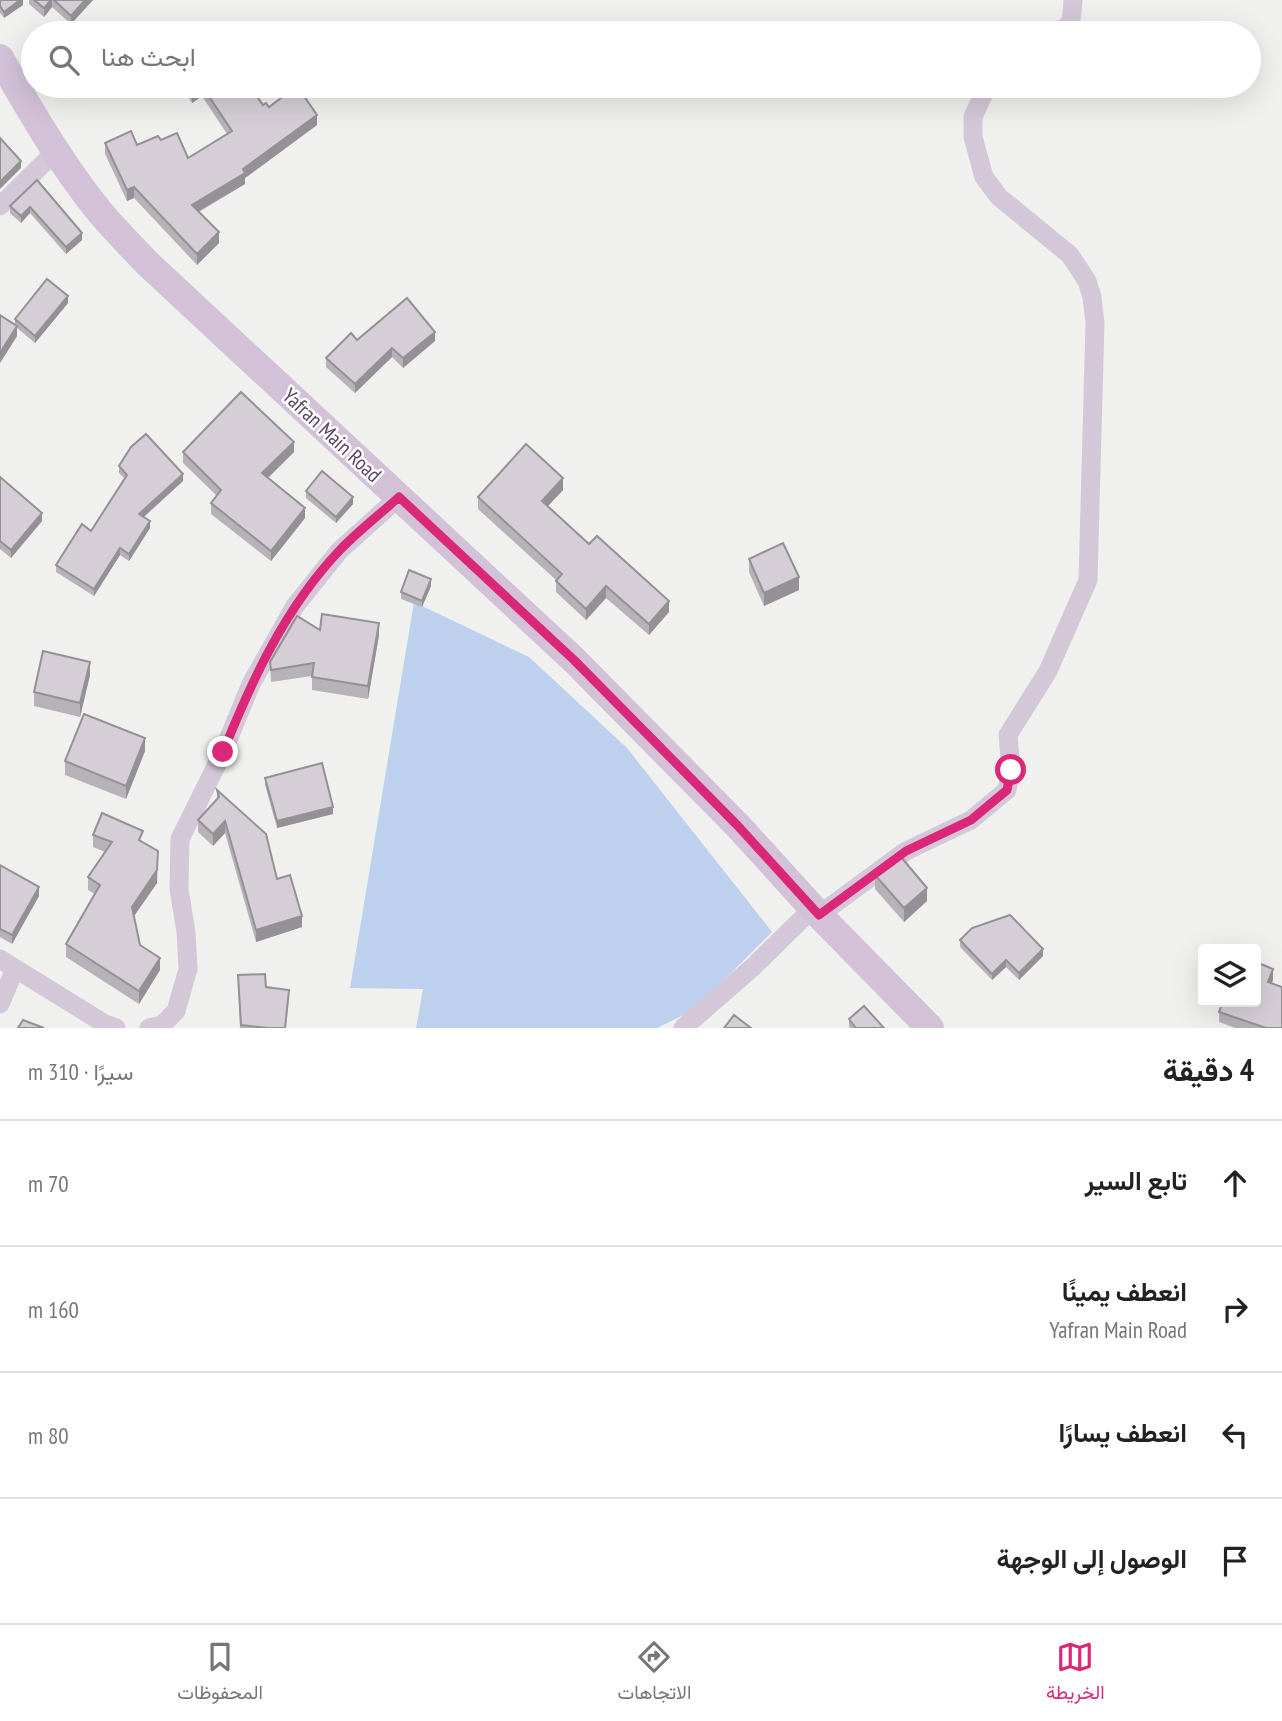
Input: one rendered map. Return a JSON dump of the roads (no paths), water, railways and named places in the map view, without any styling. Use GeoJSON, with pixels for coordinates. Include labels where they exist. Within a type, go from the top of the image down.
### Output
{"type":"FeatureCollection","features":[{"type":"Feature","properties":{"kind":"main road","name":"Yafran Main Road"},"geometry":{"type":"LineString","coordinates":[[0,58],[21,94]]}},
{"type":"Feature","properties":{"kind":"main road","name":"Yafran Main Road"},"geometry":{"type":"LineString","coordinates":[[23,98],[56,151],[99,211],[147,263],[574,660],[738,826],[930,1028]]}},
{"type":"Feature","properties":{"kind":"street"},"geometry":{"type":"LineString","coordinates":[[1071,21],[1073,0]]}},
{"type":"Feature","properties":{"kind":"street"},"geometry":{"type":"LineString","coordinates":[[683,1028],[816,911],[906,851],[971,820],[1007,790],[1011,770],[1008,735],[1048,671],[1088,580],[1095,323],[1092,297],[1087,281],[1070,255],[999,197],[984,177],[973,137],[972,117],[981,98]]}},
{"type":"Feature","properties":{"kind":"street"},"geometry":{"type":"LineString","coordinates":[[0,206],[56,151]]}},
{"type":"Feature","properties":{"kind":"street"},"geometry":{"type":"LineString","coordinates":[[149,1028],[162,1025],[176,1011],[188,969],[186,932],[179,889],[180,839],[223,752],[251,684],[295,606],[339,551],[399,497]]}},
{"type":"Feature","properties":{"kind":"street"},"geometry":{"type":"LineString","coordinates":[[0,1004],[7,964],[105,1024],[116,1028]]}}]}
